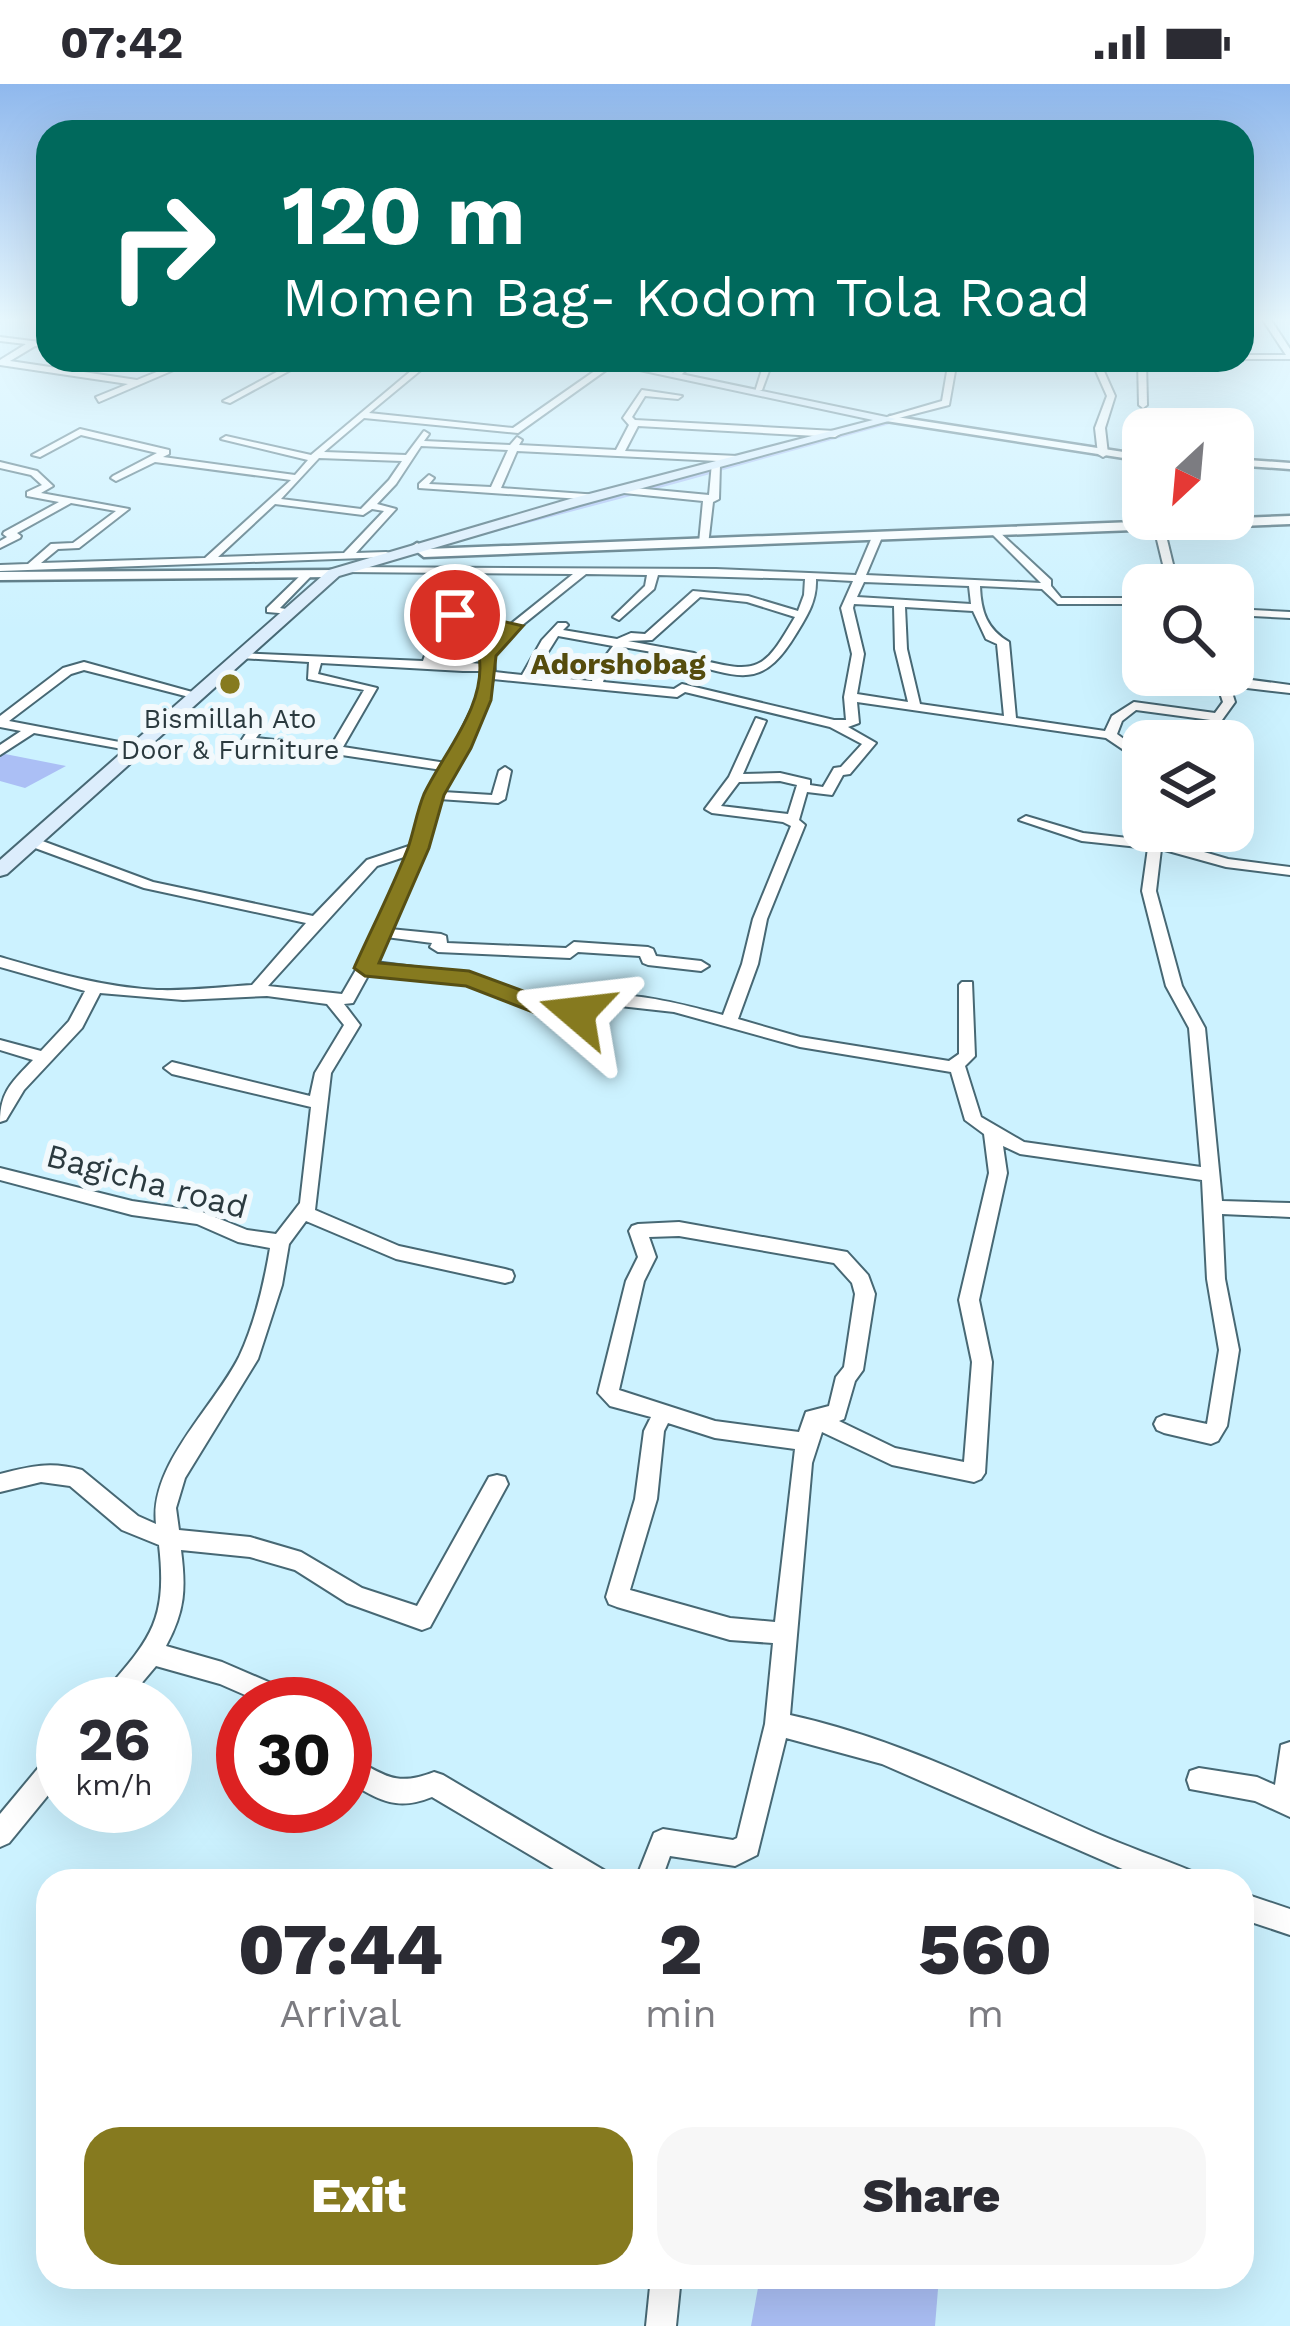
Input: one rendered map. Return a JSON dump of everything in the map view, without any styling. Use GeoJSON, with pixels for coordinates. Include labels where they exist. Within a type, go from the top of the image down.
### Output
{"type":"FeatureCollection","features":[{"type":"Feature","properties":{"kind":"main road"},"geometry":{"type":"LineString","coordinates":[[0,870],[247,655],[286,612],[345,568],[880,422]]}},
{"type":"Feature","properties":{"kind":"street"},"geometry":{"type":"LineString","coordinates":[[196,574],[354,422]]}},
{"type":"Feature","properties":{"kind":"street"},"geometry":{"type":"LineString","coordinates":[[407,422],[515,431],[527,422]]}},
{"type":"Feature","properties":{"kind":"street"},"geometry":{"type":"LineString","coordinates":[[906,422],[1122,457]]}},
{"type":"Feature","properties":{"kind":"street"},"geometry":{"type":"LineString","coordinates":[[1102,422],[1103,454]]}},
{"type":"Feature","properties":{"kind":"street"},"geometry":{"type":"LineString","coordinates":[[620,451],[634,423],[835,434]]}},
{"type":"Feature","properties":{"kind":"street"},"geometry":{"type":"LineString","coordinates":[[271,501],[361,513],[410,458],[430,425]]}},
{"type":"Feature","properties":{"kind":"street"},"geometry":{"type":"LineString","coordinates":[[37,454],[80,431],[164,450],[116,478]]}},
{"type":"Feature","properties":{"kind":"street"},"geometry":{"type":"LineString","coordinates":[[494,490],[519,436]]}},
{"type":"Feature","properties":{"kind":"street"},"geometry":{"type":"LineString","coordinates":[[226,440],[314,456],[410,458]]}},
{"type":"Feature","properties":{"kind":"street"},"geometry":{"type":"LineString","coordinates":[[417,443],[738,459]]}},
{"type":"Feature","properties":{"kind":"street"},"geometry":{"type":"LineString","coordinates":[[156,458],[298,478]]}},
{"type":"Feature","properties":{"kind":"street"},"geometry":{"type":"LineString","coordinates":[[1254,463],[1290,466]]}},
{"type":"Feature","properties":{"kind":"street"},"geometry":{"type":"LineString","coordinates":[[0,465],[34,473],[48,486],[30,494],[124,510],[75,546],[55,546],[25,572]]}},
{"type":"Feature","properties":{"kind":"street"},"geometry":{"type":"LineString","coordinates":[[624,490],[714,499],[715,465]]}},
{"type":"Feature","properties":{"kind":"street"},"geometry":{"type":"LineString","coordinates":[[429,478],[424,487],[596,496]]}},
{"type":"Feature","properties":{"kind":"street"},"geometry":{"type":"LineString","coordinates":[[704,543],[707,498]]}},
{"type":"Feature","properties":{"kind":"street"},"geometry":{"type":"LineString","coordinates":[[0,545],[16,536],[8,534],[68,501]]}},
{"type":"Feature","properties":{"kind":"street"},"geometry":{"type":"LineString","coordinates":[[0,572],[309,573],[345,568],[391,509],[370,506]]}},
{"type":"Feature","properties":{"kind":"street"},"geometry":{"type":"LineString","coordinates":[[1254,521],[1290,520]]}},
{"type":"Feature","properties":{"kind":"street"},"geometry":{"type":"LineString","coordinates":[[420,550],[877,537],[1122,524]]}},
{"type":"Feature","properties":{"kind":"street"},"geometry":{"type":"LineString","coordinates":[[996,532],[1047,582],[1045,586]]}},
{"type":"Feature","properties":{"kind":"street"},"geometry":{"type":"LineString","coordinates":[[834,724],[853,723],[850,698],[858,654],[849,599],[877,537]]}},
{"type":"Feature","properties":{"kind":"street"},"geometry":{"type":"LineString","coordinates":[[25,572],[209,560],[345,568],[1045,586],[1058,601],[1122,601]]}},
{"type":"Feature","properties":{"kind":"street"},"geometry":{"type":"LineString","coordinates":[[124,575],[136,563]]}},
{"type":"Feature","properties":{"kind":"street"},"geometry":{"type":"LineString","coordinates":[[0,962],[95,987],[207,995],[256,990],[347,999],[418,848],[434,795],[461,748],[489,671],[491,648],[583,571]]}},
{"type":"Feature","properties":{"kind":"street"},"geometry":{"type":"LineString","coordinates":[[286,612],[271,610],[309,573]]}},
{"type":"Feature","properties":{"kind":"street"},"geometry":{"type":"LineString","coordinates":[[620,617],[646,592],[653,573]]}},
{"type":"Feature","properties":{"kind":"street"},"geometry":{"type":"LineString","coordinates":[[692,662],[740,673],[768,668],[811,600],[810,577]]}},
{"type":"Feature","properties":{"kind":"street"},"geometry":{"type":"LineString","coordinates":[[975,584],[974,598],[990,637],[1003,642],[1010,717]]}},
{"type":"Feature","properties":{"kind":"street"},"geometry":{"type":"LineString","coordinates":[[624,638],[647,638],[698,593],[748,599],[801,615]]}},
{"type":"Feature","properties":{"kind":"street"},"geometry":{"type":"LineString","coordinates":[[849,599],[979,608]]}},
{"type":"Feature","properties":{"kind":"street"},"geometry":{"type":"LineString","coordinates":[[899,604],[901,649],[915,707]]}},
{"type":"Feature","properties":{"kind":"street"},"geometry":{"type":"LineString","coordinates":[[428,664],[436,641],[458,613],[514,626]]}},
{"type":"Feature","properties":{"kind":"street"},"geometry":{"type":"LineString","coordinates":[[1254,613],[1290,615]]}},
{"type":"Feature","properties":{"kind":"street"},"geometry":{"type":"LineString","coordinates":[[463,667],[473,640],[492,620]]}},
{"type":"Feature","properties":{"kind":"street"},"geometry":{"type":"LineString","coordinates":[[525,680],[554,632],[566,625],[694,656],[680,682],[682,688]]}},
{"type":"Feature","properties":{"kind":"street"},"geometry":{"type":"LineString","coordinates":[[597,684],[624,638]]}},
{"type":"Feature","properties":{"kind":"street"},"geometry":{"type":"LineString","coordinates":[[247,655],[463,667],[525,680],[677,693],[682,688]]}},
{"type":"Feature","properties":{"kind":"street"},"geometry":{"type":"LineString","coordinates":[[315,661],[312,676],[371,688],[335,750]]}},
{"type":"Feature","properties":{"kind":"street"},"geometry":{"type":"LineString","coordinates":[[0,722],[67,671],[84,666],[196,695]]}},
{"type":"Feature","properties":{"kind":"street"},"geometry":{"type":"LineString","coordinates":[[1254,683],[1290,689]]}},
{"type":"Feature","properties":{"kind":"street"},"geometry":{"type":"LineString","coordinates":[[682,688],[834,724],[870,743],[845,771],[839,771],[827,792],[802,787]]}},
{"type":"Feature","properties":{"kind":"street"},"geometry":{"type":"LineString","coordinates":[[1110,735],[1116,718],[1134,706],[1218,717],[1229,703],[1227,696]]}},
{"type":"Feature","properties":{"kind":"street"},"geometry":{"type":"LineString","coordinates":[[850,698],[1010,717],[1087,735],[1110,735],[1122,744]]}},
{"type":"Feature","properties":{"kind":"street"},"geometry":{"type":"LineString","coordinates":[[200,721],[256,730],[247,741],[448,767]]}},
{"type":"Feature","properties":{"kind":"street"},"geometry":{"type":"LineString","coordinates":[[735,778],[805,783],[794,817],[712,808],[735,778],[760,721]]}},
{"type":"Feature","properties":{"kind":"street"},"geometry":{"type":"LineString","coordinates":[[0,722],[135,749]]}},
{"type":"Feature","properties":{"kind":"street"},"geometry":{"type":"LineString","coordinates":[[0,751],[32,729]]}},
{"type":"Feature","properties":{"kind":"street"},"geometry":{"type":"LineString","coordinates":[[434,795],[498,799],[505,771]]}},
{"type":"Feature","properties":{"kind":"street"},"geometry":{"type":"LineString","coordinates":[[728,1024],[760,919],[798,825],[787,818]]}},
{"type":"Feature","properties":{"kind":"street"},"geometry":{"type":"LineString","coordinates":[[1026,820],[1082,837],[1122,838]]}},
{"type":"Feature","properties":{"kind":"street"},"geometry":{"type":"LineString","coordinates":[[32,842],[149,885],[316,921]]}},
{"type":"Feature","properties":{"kind":"street"},"geometry":{"type":"LineString","coordinates":[[256,990],[372,862],[418,848]]}},
{"type":"Feature","properties":{"kind":"street"},"geometry":{"type":"LineString","coordinates":[[1159,852],[1149,891],[1174,986],[1197,1028],[1216,1280],[1229,1350],[1217,1426],[1210,1435],[1164,1424]]}},
{"type":"Feature","properties":{"kind":"street"},"geometry":{"type":"LineString","coordinates":[[1197,852],[1226,862],[1290,871]]}},
{"type":"Feature","properties":{"kind":"street"},"geometry":{"type":"LineString","coordinates":[[379,932],[441,939],[438,946],[648,952],[648,960],[700,966]]}},
{"type":"Feature","properties":{"kind":"street"},"geometry":{"type":"LineString","coordinates":[[365,968],[469,979],[546,1009],[585,1018],[604,1003],[620,1001],[674,1007],[800,1042],[952,1067],[964,1079],[974,1120],[1020,1148],[1211,1175]]}},
{"type":"Feature","properties":{"kind":"street"},"geometry":{"type":"LineString","coordinates":[[952,1067],[967,1056],[967,985]]}},
{"type":"Feature","properties":{"kind":"street"},"geometry":{"type":"LineString","coordinates":[[0,1116],[18,1086],[76,1024],[95,987]]}},
{"type":"Feature","properties":{"kind":"street"},"geometry":{"type":"LineString","coordinates":[[131,1677],[169,1618],[174,1582],[165,1508],[175,1475],[248,1359],[273,1285],[280,1242],[305,1213],[323,1072],[352,1025],[333,1000]]}},
{"type":"Feature","properties":{"kind":"street"},"geometry":{"type":"LineString","coordinates":[[0,1045],[45,1058]]}},
{"type":"Feature","properties":{"kind":"street"},"geometry":{"type":"LineString","coordinates":[[172,1068],[296,1100],[313,1102],[320,1096]]}},
{"type":"Feature","properties":{"kind":"street"},"geometry":{"type":"LineString","coordinates":[[812,1425],[892,1456],[974,1473],[982,1362],[969,1300],[998,1172],[992,1131]]}},
{"type":"Feature","properties":{"kind":"street","name":"Bagicha road"},"geometry":{"type":"LineString","coordinates":[[0,1174],[131,1208],[200,1218],[244,1237],[280,1242]]}},
{"type":"Feature","properties":{"kind":"street"},"geometry":{"type":"LineString","coordinates":[[1213,1207],[1290,1210]]}},
{"type":"Feature","properties":{"kind":"street"},"geometry":{"type":"LineString","coordinates":[[305,1213],[397,1252],[506,1276]]}},
{"type":"Feature","properties":{"kind":"street"},"geometry":{"type":"LineString","coordinates":[[679,1229],[840,1257],[861,1280],[866,1294],[853,1370],[846,1377],[837,1413],[812,1425],[806,1441],[714,1430],[664,1412],[617,1400],[608,1393],[635,1281],[647,1257],[638,1231],[679,1229]]}},
{"type":"Feature","properties":{"kind":"street"},"geometry":{"type":"LineString","coordinates":[[664,1412],[654,1431],[646,1499],[617,1597],[730,1629],[783,1633]]}},
{"type":"Feature","properties":{"kind":"street"},"geometry":{"type":"LineString","coordinates":[[653,1869],[663,1843],[735,1853],[748,1846],[777,1724],[802,1463],[812,1425]]}},
{"type":"Feature","properties":{"kind":"street"},"geometry":{"type":"LineString","coordinates":[[0,1483],[40,1473],[75,1477],[130,1523],[168,1539],[250,1547],[284,1557],[355,1596],[422,1619],[496,1484]]}},
{"type":"Feature","properties":{"kind":"street"},"geometry":{"type":"LineString","coordinates":[[150,1653],[231,1677]]}},
{"type":"Feature","properties":{"kind":"street"},"geometry":{"type":"LineString","coordinates":[[777,1724],[827,1732],[867,1751],[931,1770],[1149,1869]]}},
{"type":"Feature","properties":{"kind":"street"},"geometry":{"type":"LineString","coordinates":[[1199,1780],[1257,1789],[1287,1804],[1290,1754]]}},
{"type":"Feature","properties":{"kind":"street"},"geometry":{"type":"LineString","coordinates":[[372,1786],[412,1795],[434,1784],[578,1869]]}},
{"type":"Feature","properties":{"kind":"street"},"geometry":{"type":"LineString","coordinates":[[0,1834],[36,1791]]}},
{"type":"Feature","properties":{"kind":"street"},"geometry":{"type":"LineString","coordinates":[[1254,1910],[1290,1922]]}},
{"type":"Feature","properties":{"kind":"street"},"geometry":{"type":"LineString","coordinates":[[661,2326],[665,2289]]}},
{"type":"Feature","properties":{"kind":"water"},"geometry":{"type":"Polygon","coordinates":[[[0,753],[66,766],[25,788],[0,781],[0,753]]]}},
{"type":"Feature","properties":{"kind":"water"},"geometry":{"type":"Polygon","coordinates":[[[758,2289],[938,2289],[935,2326],[751,2326],[758,2289]]]}},
{"type":"Feature","properties":{"kind":"waterway"},"geometry":{"type":"LineString","coordinates":[[721,469],[888,423]]}},
{"type":"Feature","properties":{"kind":"waterway"},"geometry":{"type":"LineString","coordinates":[[646,490],[708,473]]}},
{"type":"Feature","properties":{"kind":"waterway"},"geometry":{"type":"LineString","coordinates":[[477,535],[632,494]]}},
{"type":"Feature","properties":{"kind":"waterway"},"geometry":{"type":"LineString","coordinates":[[45,840],[224,680]]}},
{"type":"Feature","properties":{"kind":"place","name":"Bismillah Ato Door & Furniture"},"geometry":{"type":"Point","coordinates":[230,684]}},
{"type":"Feature","properties":{"kind":"district","name":"Adorshobag"},"geometry":{"type":"Point","coordinates":[618,663]}},
{"type":"Feature","properties":{"kind":"route"},"geometry":{"type":"LineString","coordinates":[[455,615],[514,626],[491,648],[482,700],[434,795],[418,848],[365,968],[469,979],[546,1009],[577,1013]]}}]}
